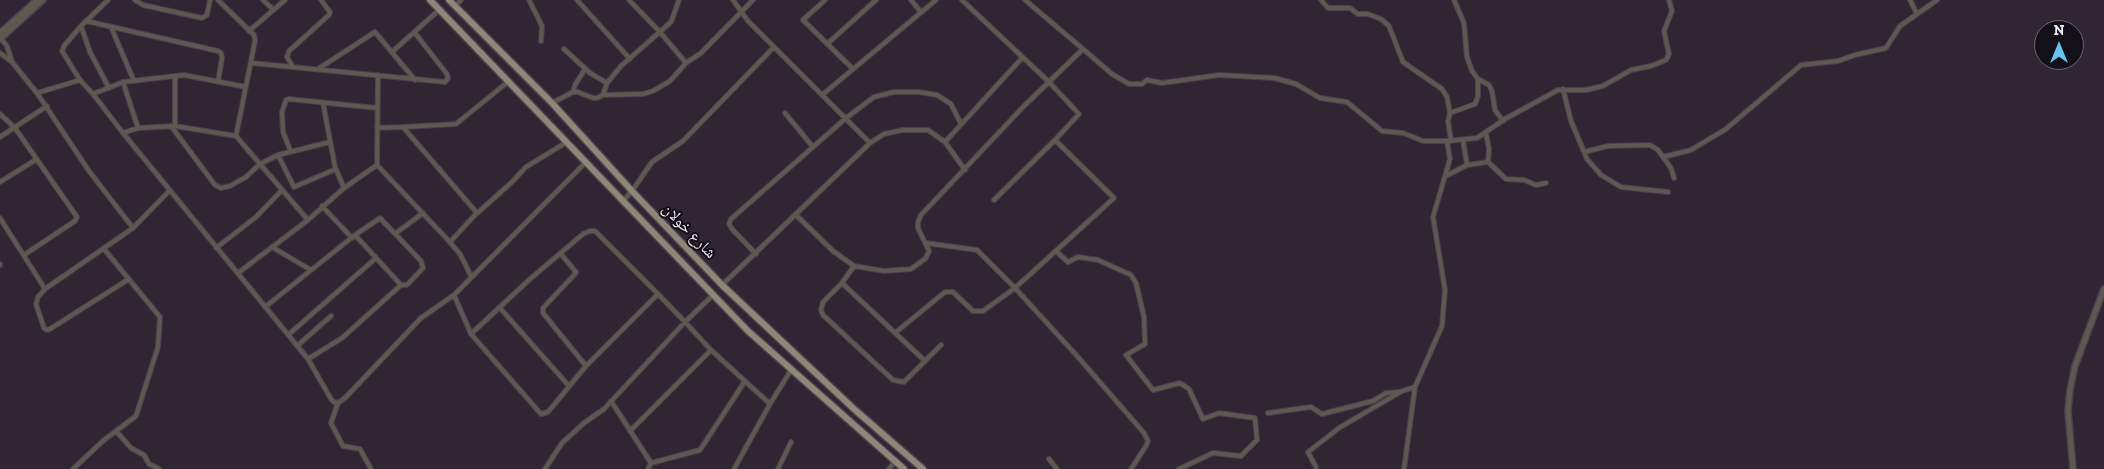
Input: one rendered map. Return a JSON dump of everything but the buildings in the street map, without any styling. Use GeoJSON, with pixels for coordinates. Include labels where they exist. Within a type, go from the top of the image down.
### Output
{"type":"FeatureCollection","features":[{"type":"Feature","properties":{"kind":"main road","name":"شارع خولان"},"geometry":{"type":"LineString","coordinates":[[430,0],[748,331],[904,469]]}},
{"type":"Feature","properties":{"kind":"main road","name":"شارع خولان"},"geometry":{"type":"LineString","coordinates":[[448,0],[552,104],[722,285],[854,409],[923,469]]}},
{"type":"Feature","properties":{"kind":"main road"},"geometry":{"type":"LineString","coordinates":[[844,416],[854,409]]}},
{"type":"Feature","properties":{"kind":"street"},"geometry":{"type":"LineString","coordinates":[[31,6],[33,0]]}},
{"type":"Feature","properties":{"kind":"street"},"geometry":{"type":"LineString","coordinates":[[0,36],[37,0]]}},
{"type":"Feature","properties":{"kind":"street"},"geometry":{"type":"LineString","coordinates":[[0,36],[43,0]]}},
{"type":"Feature","properties":{"kind":"street"},"geometry":{"type":"LineString","coordinates":[[108,0],[81,26],[64,46],[62,52],[80,80],[297,346],[308,360],[331,399],[338,403]]}},
{"type":"Feature","properties":{"kind":"street"},"geometry":{"type":"LineString","coordinates":[[136,0],[142,5],[202,18],[207,16],[210,0]]}},
{"type":"Feature","properties":{"kind":"street"},"geometry":{"type":"LineString","coordinates":[[218,0],[249,30],[254,36],[255,41],[236,136]]}},
{"type":"Feature","properties":{"kind":"street"},"geometry":{"type":"LineString","coordinates":[[263,0],[274,10]]}},
{"type":"Feature","properties":{"kind":"street"},"geometry":{"type":"LineString","coordinates":[[249,30],[285,0]]}},
{"type":"Feature","properties":{"kind":"street"},"geometry":{"type":"LineString","coordinates":[[293,67],[287,57],[288,51],[329,15],[330,12],[321,0]]}},
{"type":"Feature","properties":{"kind":"street"},"geometry":{"type":"LineString","coordinates":[[455,6],[461,0]]}},
{"type":"Feature","properties":{"kind":"street"},"geometry":{"type":"LineString","coordinates":[[529,0],[542,26],[541,42]]}},
{"type":"Feature","properties":{"kind":"street"},"geometry":{"type":"LineString","coordinates":[[577,0],[630,59]]}},
{"type":"Feature","properties":{"kind":"street"},"geometry":{"type":"LineString","coordinates":[[582,5],[584,0]]}},
{"type":"Feature","properties":{"kind":"street"},"geometry":{"type":"LineString","coordinates":[[629,0],[660,32],[686,63]]}},
{"type":"Feature","properties":{"kind":"street"},"geometry":{"type":"LineString","coordinates":[[603,95],[607,83],[630,59],[671,22],[680,0]]}},
{"type":"Feature","properties":{"kind":"street"},"geometry":{"type":"LineString","coordinates":[[733,0],[740,11],[774,48],[870,143]]}},
{"type":"Feature","properties":{"kind":"street"},"geometry":{"type":"LineString","coordinates":[[552,104],[573,92],[597,98],[603,95],[643,94],[653,90],[670,81],[686,63],[701,53],[740,11],[753,0]]}},
{"type":"Feature","properties":{"kind":"street"},"geometry":{"type":"LineString","coordinates":[[824,0],[803,20],[853,69]]}},
{"type":"Feature","properties":{"kind":"street"},"geometry":{"type":"LineString","coordinates":[[827,44],[876,0]]}},
{"type":"Feature","properties":{"kind":"street"},"geometry":{"type":"LineString","coordinates":[[911,0],[921,12]]}},
{"type":"Feature","properties":{"kind":"street"},"geometry":{"type":"LineString","coordinates":[[822,95],[936,0]]}},
{"type":"Feature","properties":{"kind":"street"},"geometry":{"type":"LineString","coordinates":[[962,0],[1049,82],[1079,114],[1056,140],[994,200]]}},
{"type":"Feature","properties":{"kind":"street"},"geometry":{"type":"LineString","coordinates":[[1025,0],[1112,74],[1130,84],[1136,85],[1147,80],[1162,83],[1219,74],[1274,78],[1296,84],[1320,98],[1346,102],[1382,131],[1403,133],[1424,141],[1477,138],[1502,121],[1558,90],[1586,90],[1604,86],[1631,70],[1651,66],[1666,60],[1669,54],[1664,31],[1672,11],[1669,0]]}},
{"type":"Feature","properties":{"kind":"street"},"geometry":{"type":"LineString","coordinates":[[1321,0],[1328,8],[1350,8],[1358,14],[1368,14],[1381,19],[1390,26],[1403,62],[1442,89],[1447,97],[1450,113],[1448,121],[1450,159],[1433,217],[1445,290],[1442,326],[1415,387],[1404,469]]}},
{"type":"Feature","properties":{"kind":"street"},"geometry":{"type":"LineString","coordinates":[[1454,0],[1464,23],[1467,57],[1472,71],[1492,91],[1495,110],[1502,121]]}},
{"type":"Feature","properties":{"kind":"street"},"geometry":{"type":"LineString","coordinates":[[1910,0],[1918,14]]}},
{"type":"Feature","properties":{"kind":"street"},"geometry":{"type":"LineString","coordinates":[[1663,157],[1691,150],[1726,129],[1801,65],[1838,61],[1886,48],[1900,26],[1937,0]]}},
{"type":"Feature","properties":{"kind":"street"},"geometry":{"type":"LineString","coordinates":[[392,52],[440,9]]}},
{"type":"Feature","properties":{"kind":"street"},"geometry":{"type":"LineString","coordinates":[[86,21],[221,53],[218,82]]}},
{"type":"Feature","properties":{"kind":"street"},"geometry":{"type":"LineString","coordinates":[[81,26],[90,52],[109,88]]}},
{"type":"Feature","properties":{"kind":"street"},"geometry":{"type":"LineString","coordinates":[[111,27],[134,81]]}},
{"type":"Feature","properties":{"kind":"street"},"geometry":{"type":"LineString","coordinates":[[318,70],[373,33],[377,33],[415,80]]}},
{"type":"Feature","properties":{"kind":"street"},"geometry":{"type":"LineString","coordinates":[[251,63],[445,82],[448,74],[415,33]]}},
{"type":"Feature","properties":{"kind":"street"},"geometry":{"type":"LineString","coordinates":[[0,36],[7,46],[12,62]]}},
{"type":"Feature","properties":{"kind":"street"},"geometry":{"type":"LineString","coordinates":[[623,201],[652,162],[683,141],[774,48]]}},
{"type":"Feature","properties":{"kind":"street"},"geometry":{"type":"LineString","coordinates":[[564,49],[586,69],[607,83]]}},
{"type":"Feature","properties":{"kind":"street"},"geometry":{"type":"LineString","coordinates":[[796,215],[833,251],[854,266],[884,271],[911,268],[926,258],[928,251],[918,228],[921,215],[1083,49]]}},
{"type":"Feature","properties":{"kind":"street"},"geometry":{"type":"LineString","coordinates":[[0,53],[12,62],[47,106],[89,171],[133,228]]}},
{"type":"Feature","properties":{"kind":"street"},"geometry":{"type":"LineString","coordinates":[[945,142],[1022,58]]}},
{"type":"Feature","properties":{"kind":"street"},"geometry":{"type":"LineString","coordinates":[[573,92],[575,84],[586,69]]}},
{"type":"Feature","properties":{"kind":"street"},"geometry":{"type":"LineString","coordinates":[[378,75],[377,165],[450,242],[460,254],[471,276]]}},
{"type":"Feature","properties":{"kind":"street"},"geometry":{"type":"LineString","coordinates":[[93,94],[123,82],[175,76],[246,87]]}},
{"type":"Feature","properties":{"kind":"street"},"geometry":{"type":"LineString","coordinates":[[175,76],[173,126],[215,185],[222,188],[230,186],[246,177],[260,164],[278,155],[330,142]]}},
{"type":"Feature","properties":{"kind":"street"},"geometry":{"type":"LineString","coordinates":[[1450,113],[1475,104],[1478,96],[1478,79]]}},
{"type":"Feature","properties":{"kind":"street"},"geometry":{"type":"LineString","coordinates":[[37,93],[80,80]]}},
{"type":"Feature","properties":{"kind":"street"},"geometry":{"type":"LineString","coordinates":[[377,128],[456,124],[509,81]]}},
{"type":"Feature","properties":{"kind":"street"},"geometry":{"type":"LineString","coordinates":[[123,82],[138,128]]}},
{"type":"Feature","properties":{"kind":"street"},"geometry":{"type":"LineString","coordinates":[[1563,90],[1571,121],[1587,159],[1601,175],[1621,187],[1668,192]]}},
{"type":"Feature","properties":{"kind":"street"},"geometry":{"type":"LineString","coordinates":[[756,254],[732,229],[729,224],[731,219],[846,118],[874,98],[884,94],[919,92],[944,98],[951,104],[961,124]]}},
{"type":"Feature","properties":{"kind":"street"},"geometry":{"type":"LineString","coordinates":[[291,152],[283,132],[282,112],[284,102],[289,99],[377,108]]}},
{"type":"Feature","properties":{"kind":"street"},"geometry":{"type":"LineString","coordinates":[[323,103],[336,169],[344,188]]}},
{"type":"Feature","properties":{"kind":"street"},"geometry":{"type":"LineString","coordinates":[[0,137],[47,106]]}},
{"type":"Feature","properties":{"kind":"street"},"geometry":{"type":"LineString","coordinates":[[0,114],[15,128],[77,217],[75,221],[24,255]]}},
{"type":"Feature","properties":{"kind":"street"},"geometry":{"type":"LineString","coordinates":[[785,114],[813,147]]}},
{"type":"Feature","properties":{"kind":"street"},"geometry":{"type":"LineString","coordinates":[[124,133],[138,128],[173,126],[236,136],[308,220]]}},
{"type":"Feature","properties":{"kind":"street"},"geometry":{"type":"LineString","coordinates":[[402,128],[477,213]]}},
{"type":"Feature","properties":{"kind":"street"},"geometry":{"type":"LineString","coordinates":[[722,285],[870,143],[884,134],[893,131],[928,130],[945,142],[965,170]]}},
{"type":"Feature","properties":{"kind":"street"},"geometry":{"type":"LineString","coordinates":[[1486,133],[1489,149],[1488,162]]}},
{"type":"Feature","properties":{"kind":"street"},"geometry":{"type":"LineString","coordinates":[[895,333],[945,292],[953,292],[973,311],[983,311],[1015,288],[1114,198],[1056,140]]}},
{"type":"Feature","properties":{"kind":"street"},"geometry":{"type":"LineString","coordinates":[[1463,140],[1466,165]]}},
{"type":"Feature","properties":{"kind":"street"},"geometry":{"type":"LineString","coordinates":[[450,242],[477,213],[533,161],[568,142]]}},
{"type":"Feature","properties":{"kind":"street"},"geometry":{"type":"LineString","coordinates":[[1584,152],[1608,146],[1650,145],[1658,150],[1671,168],[1674,178]]}},
{"type":"Feature","properties":{"kind":"street"},"geometry":{"type":"LineString","coordinates":[[278,155],[294,188],[336,169]]}},
{"type":"Feature","properties":{"kind":"street"},"geometry":{"type":"LineString","coordinates":[[0,182],[37,159]]}},
{"type":"Feature","properties":{"kind":"street"},"geometry":{"type":"LineString","coordinates":[[371,469],[360,449],[344,446],[331,423],[338,403],[346,397],[421,318],[454,295],[587,162]]}},
{"type":"Feature","properties":{"kind":"street"},"geometry":{"type":"LineString","coordinates":[[1446,176],[1466,165],[1488,162]]}},
{"type":"Feature","properties":{"kind":"street"},"geometry":{"type":"LineString","coordinates":[[1488,162],[1506,179],[1524,180],[1536,185],[1546,183]]}},
{"type":"Feature","properties":{"kind":"street"},"geometry":{"type":"LineString","coordinates":[[238,273],[308,220],[344,188],[377,165]]}},
{"type":"Feature","properties":{"kind":"street"},"geometry":{"type":"LineString","coordinates":[[129,280],[47,330],[44,328],[36,304],[38,296],[44,289],[133,228],[170,190]]}},
{"type":"Feature","properties":{"kind":"street"},"geometry":{"type":"LineString","coordinates":[[216,248],[256,217],[282,190]]}},
{"type":"Feature","properties":{"kind":"street"},"geometry":{"type":"LineString","coordinates":[[322,206],[401,285]]}},
{"type":"Feature","properties":{"kind":"street"},"geometry":{"type":"LineString","coordinates":[[396,233],[423,213]]}},
{"type":"Feature","properties":{"kind":"street"},"geometry":{"type":"LineString","coordinates":[[0,218],[44,289]]}},
{"type":"Feature","properties":{"kind":"street"},"geometry":{"type":"LineString","coordinates":[[265,307],[380,218],[396,233],[423,265],[423,268],[407,285],[401,285],[342,338],[308,360]]}},
{"type":"Feature","properties":{"kind":"street"},"geometry":{"type":"LineString","coordinates":[[471,334],[583,234],[595,231],[711,350],[770,404]]}},
{"type":"Feature","properties":{"kind":"street"},"geometry":{"type":"LineString","coordinates":[[926,243],[977,250],[1015,288],[1144,433],[1148,441],[1131,469]]}},
{"type":"Feature","properties":{"kind":"street"},"geometry":{"type":"LineString","coordinates":[[272,247],[311,270]]}},
{"type":"Feature","properties":{"kind":"street"},"geometry":{"type":"LineString","coordinates":[[73,469],[104,440],[136,416],[158,347],[160,316],[104,249]]}},
{"type":"Feature","properties":{"kind":"street"},"geometry":{"type":"LineString","coordinates":[[1056,251],[1068,262],[1078,257],[1098,260],[1131,275],[1136,283],[1144,316],[1145,344],[1126,355],[1153,390],[1180,383],[1189,389],[1203,419],[1219,413],[1254,418],[1257,440],[1241,456],[1213,453],[1179,469]]}},
{"type":"Feature","properties":{"kind":"street"},"geometry":{"type":"LineString","coordinates":[[561,254],[576,272],[543,308],[543,314],[586,366]]}},
{"type":"Feature","properties":{"kind":"street"},"geometry":{"type":"LineString","coordinates":[[288,335],[376,258]]}},
{"type":"Feature","properties":{"kind":"street"},"geometry":{"type":"LineString","coordinates":[[854,266],[842,283],[823,302],[821,310],[823,315],[894,380],[904,382],[941,345]]}},
{"type":"Feature","properties":{"kind":"street"},"geometry":{"type":"LineString","coordinates":[[842,283],[925,361]]}},
{"type":"Feature","properties":{"kind":"street"},"geometry":{"type":"LineString","coordinates":[[2073,469],[2068,410],[2070,390],[2075,366],[2104,289]]}},
{"type":"Feature","properties":{"kind":"street"},"geometry":{"type":"LineString","coordinates":[[454,295],[471,334],[541,414],[548,412],[586,366],[658,294]]}},
{"type":"Feature","properties":{"kind":"street"},"geometry":{"type":"LineString","coordinates":[[545,469],[562,443],[611,401],[685,322],[713,296]]}},
{"type":"Feature","properties":{"kind":"street"},"geometry":{"type":"LineString","coordinates":[[500,308],[569,386]]}},
{"type":"Feature","properties":{"kind":"street"},"geometry":{"type":"LineString","coordinates":[[297,346],[331,316]]}},
{"type":"Feature","properties":{"kind":"street"},"geometry":{"type":"LineString","coordinates":[[630,430],[711,350]]}},
{"type":"Feature","properties":{"kind":"street"},"geometry":{"type":"LineString","coordinates":[[734,469],[791,370]]}},
{"type":"Feature","properties":{"kind":"street"},"geometry":{"type":"LineString","coordinates":[[648,469],[651,463],[700,450],[744,381]]}},
{"type":"Feature","properties":{"kind":"street"},"geometry":{"type":"LineString","coordinates":[[1268,413],[1311,407],[1322,414],[1373,401],[1386,393],[1415,387]]}},
{"type":"Feature","properties":{"kind":"street"},"geometry":{"type":"LineString","coordinates":[[1315,468],[1308,452],[1339,428],[1402,391]]}},
{"type":"Feature","properties":{"kind":"street"},"geometry":{"type":"LineString","coordinates":[[611,401],[651,463]]}},
{"type":"Feature","properties":{"kind":"street"},"geometry":{"type":"LineString","coordinates":[[117,432],[131,448],[144,455],[149,464],[159,469]]}},
{"type":"Feature","properties":{"kind":"street"},"geometry":{"type":"LineString","coordinates":[[778,469],[791,442]]}},
{"type":"Feature","properties":{"kind":"street"},"geometry":{"type":"LineString","coordinates":[[1049,459],[1057,469]]}},
{"type":"Feature","properties":{"kind":"street"},"geometry":{"type":"LineString","coordinates":[[890,469],[895,461]]}}]}
